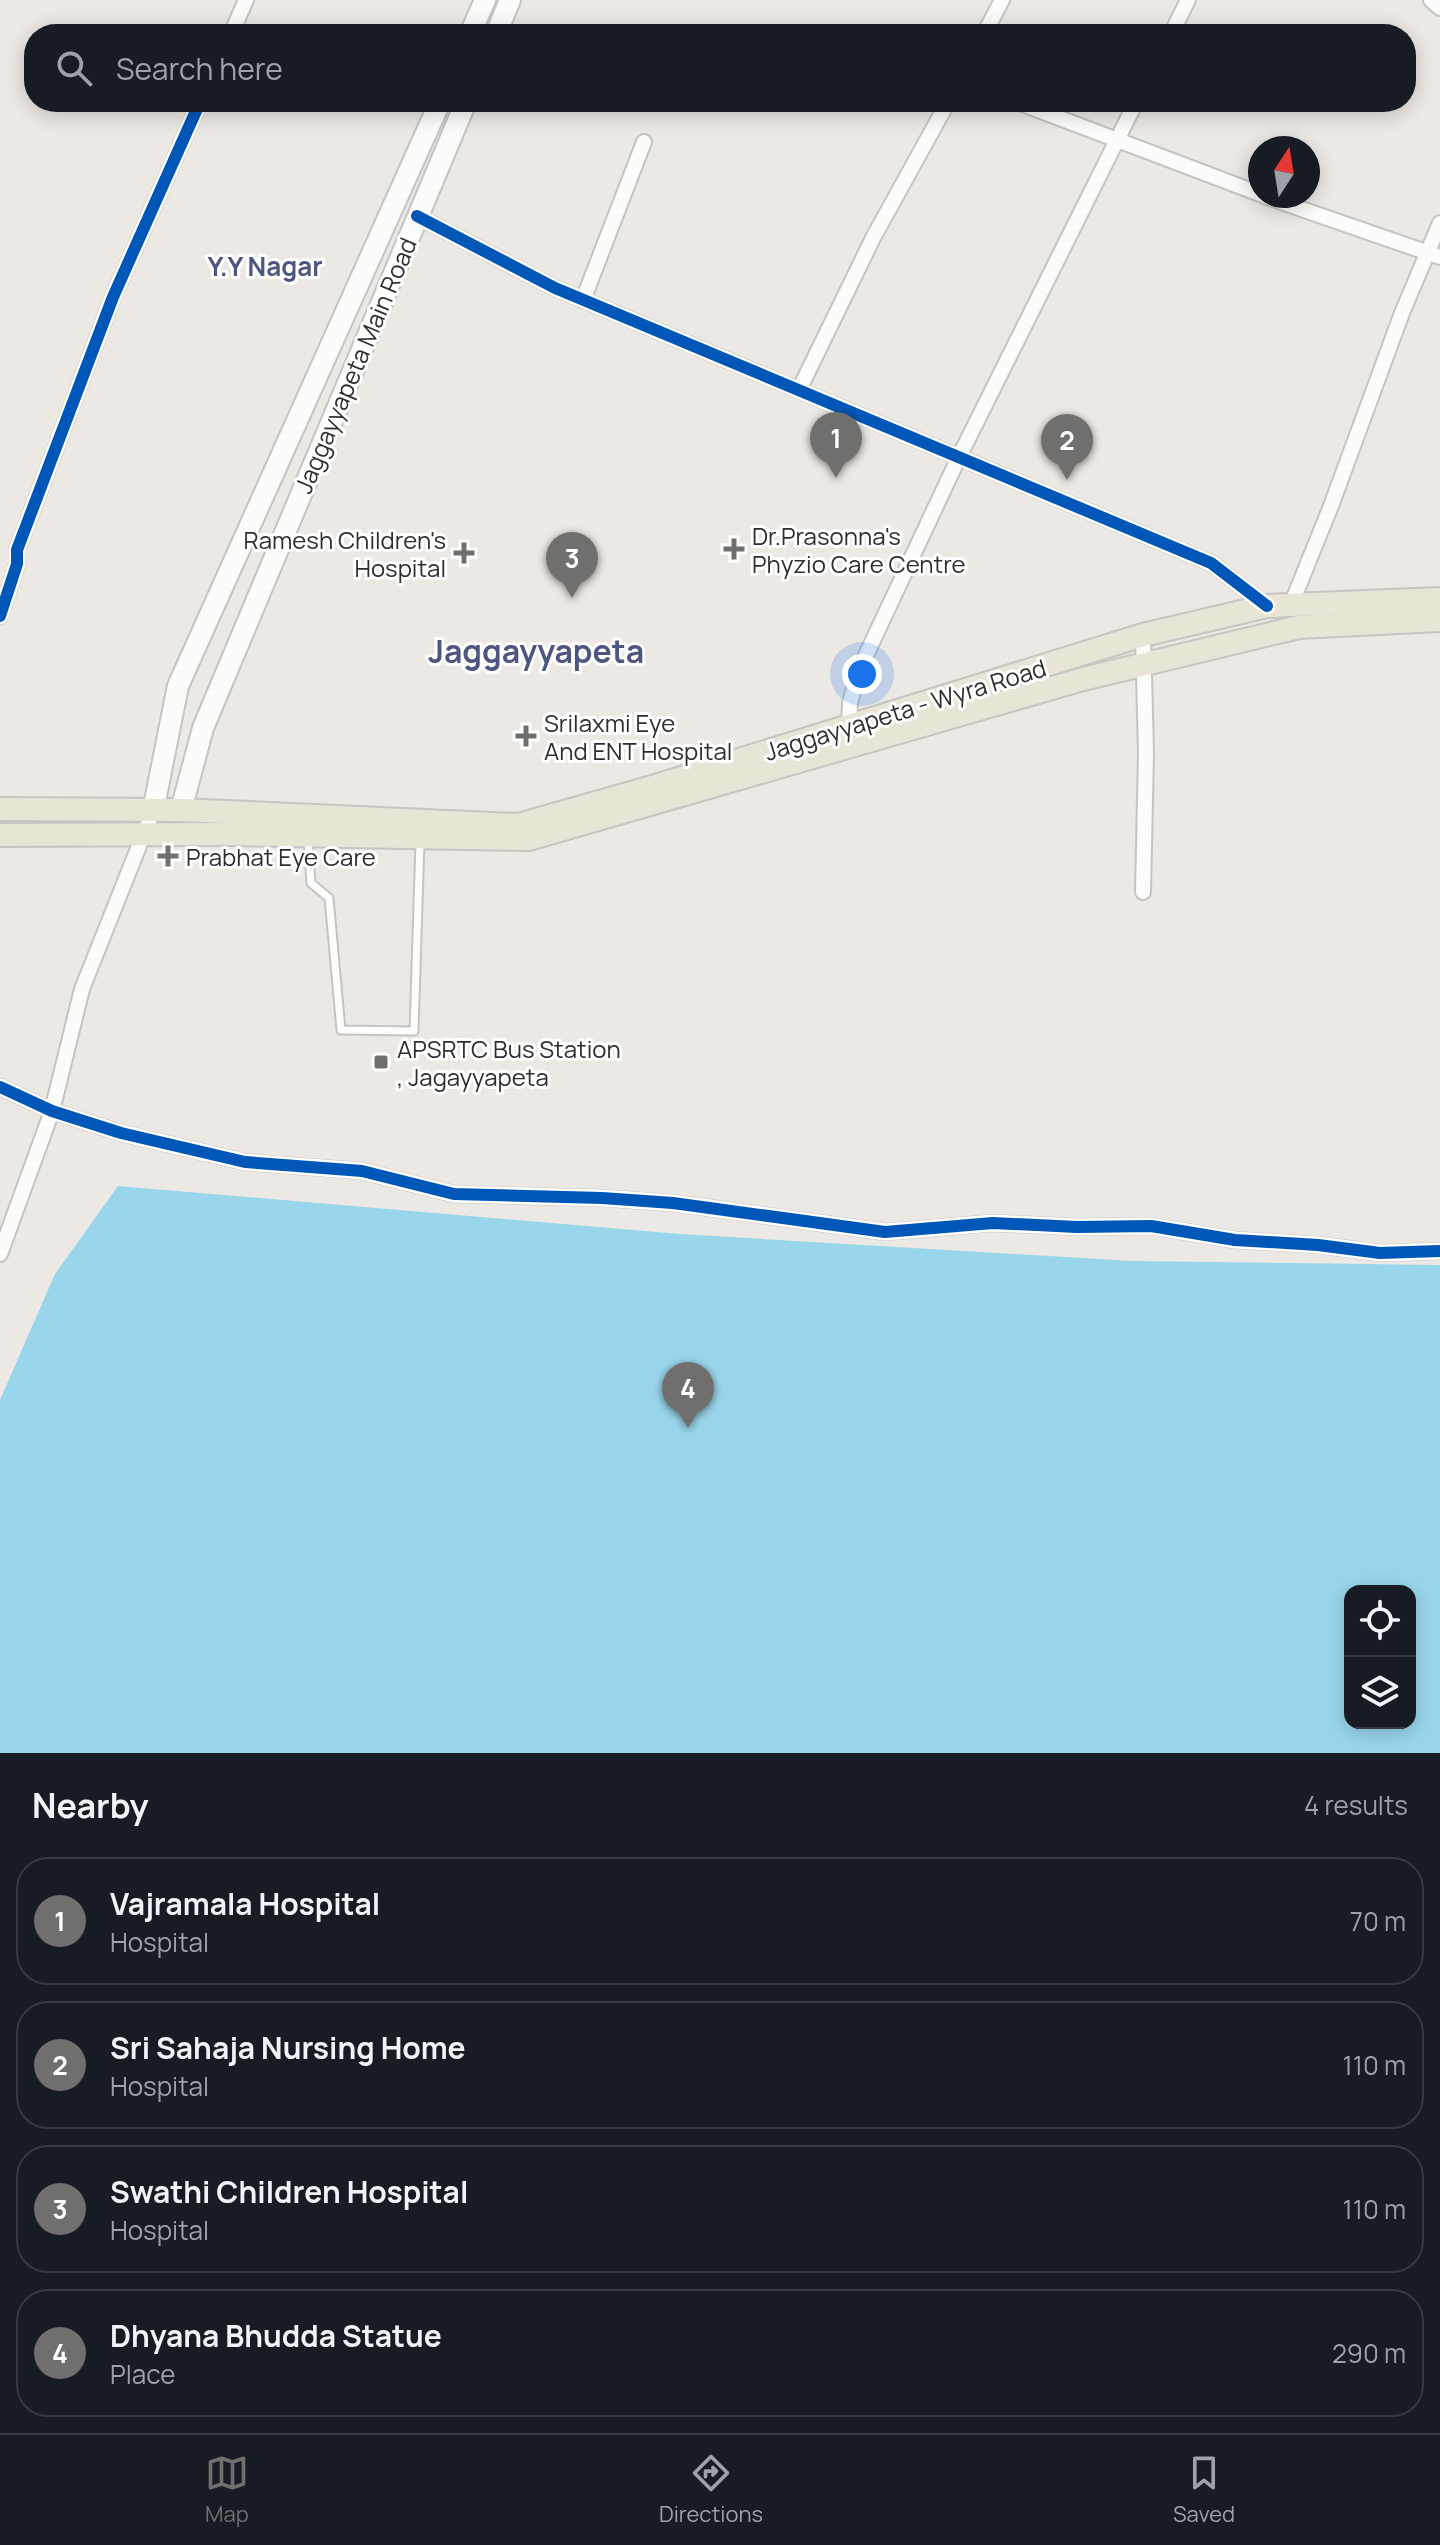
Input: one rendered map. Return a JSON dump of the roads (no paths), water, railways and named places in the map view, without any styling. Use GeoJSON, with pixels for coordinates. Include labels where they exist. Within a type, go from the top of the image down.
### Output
{"type":"FeatureCollection","features":[{"type":"Feature","properties":{"kind":"main road"},"geometry":{"type":"LineString","coordinates":[[474,24],[485,0]]}},
{"type":"Feature","properties":{"kind":"main road"},"geometry":{"type":"LineString","coordinates":[[500,24],[510,0]]}},
{"type":"Feature","properties":{"kind":"main road"},"geometry":{"type":"LineString","coordinates":[[153,811],[178,686],[436,112]]}},
{"type":"Feature","properties":{"kind":"main road","name":"Jaggayyapeta Main Road"},"geometry":{"type":"LineString","coordinates":[[181,810],[203,728],[462,112]]}},
{"type":"Feature","properties":{"kind":"main road","name":"Jaggayyapeta - Wyra Road"},"geometry":{"type":"LineString","coordinates":[[0,809],[181,810],[307,825],[421,829],[518,825],[652,787],[1143,635],[1267,606],[1440,599]]}},
{"type":"Feature","properties":{"kind":"main road"},"geometry":{"type":"LineString","coordinates":[[421,829],[529,839],[1068,683],[1144,664],[1299,627],[1440,620]]}},
{"type":"Feature","properties":{"kind":"main road"},"geometry":{"type":"LineString","coordinates":[[0,835],[144,834],[307,825]]}},
{"type":"Feature","properties":{"kind":"street"},"geometry":{"type":"LineString","coordinates":[[235,24],[246,0]]}},
{"type":"Feature","properties":{"kind":"street"},"geometry":{"type":"LineString","coordinates":[[989,24],[1002,0]]}},
{"type":"Feature","properties":{"kind":"street"},"geometry":{"type":"LineString","coordinates":[[1176,24],[1188,0]]}},
{"type":"Feature","properties":{"kind":"street"},"geometry":{"type":"LineString","coordinates":[[1431,0],[1440,8]]}},
{"type":"Feature","properties":{"kind":"street"},"geometry":{"type":"LineString","coordinates":[[0,616],[17,564],[17,550],[113,297],[196,112]]}},
{"type":"Feature","properties":{"kind":"street"},"geometry":{"type":"LineString","coordinates":[[799,390],[873,238],[942,112]]}},
{"type":"Feature","properties":{"kind":"street"},"geometry":{"type":"LineString","coordinates":[[1043,112],[1248,190]]}},
{"type":"Feature","properties":{"kind":"street"},"geometry":{"type":"LineString","coordinates":[[849,726],[850,703],[859,670],[959,457],[1131,112]]}},
{"type":"Feature","properties":{"kind":"street"},"geometry":{"type":"LineString","coordinates":[[583,300],[644,142]]}},
{"type":"Feature","properties":{"kind":"street"},"geometry":{"type":"LineString","coordinates":[[1299,208],[1434,255]]}},
{"type":"Feature","properties":{"kind":"street"},"geometry":{"type":"LineString","coordinates":[[417,216],[555,288],[1211,563],[1267,606]]}},
{"type":"Feature","properties":{"kind":"street"},"geometry":{"type":"LineString","coordinates":[[1291,605],[1402,313],[1434,255],[1440,223]]}},
{"type":"Feature","properties":{"kind":"street"},"geometry":{"type":"LineString","coordinates":[[1143,635],[1146,753],[1143,892]]}},
{"type":"Feature","properties":{"kind":"street"},"geometry":{"type":"LineString","coordinates":[[0,1254],[52,1111],[82,989],[153,811]]}},
{"type":"Feature","properties":{"kind":"street"},"geometry":{"type":"LineString","coordinates":[[0,1087],[52,1111],[121,1133],[245,1162],[362,1171],[454,1194],[673,1203],[885,1232],[993,1223],[1077,1227],[1151,1226],[1235,1240],[1318,1245],[1380,1253],[1440,1251]]}},
{"type":"Feature","properties":{"kind":"lane"},"geometry":{"type":"LineString","coordinates":[[307,825],[311,883],[329,898],[341,1030],[414,1031],[421,829]]}},
{"type":"Feature","properties":{"kind":"water"},"geometry":{"type":"Polygon","coordinates":[[[118,1186],[680,1234],[1132,1261],[1440,1265],[1440,1753],[0,1753],[0,1400],[55,1274],[118,1186]]]}},
{"type":"Feature","properties":{"kind":"place","name":"Vajramala Hospital"},"geometry":{"type":"Point","coordinates":[836,478]}},
{"type":"Feature","properties":{"kind":"place","name":"Sri Sahaja Nursing Home"},"geometry":{"type":"Point","coordinates":[1067,480]}},
{"type":"Feature","properties":{"kind":"place","name":"Dr.Prasonna's Phyzio Care Centre"},"geometry":{"type":"Point","coordinates":[734,549]}},
{"type":"Feature","properties":{"kind":"place","name":"Ramesh Children's Hospital"},"geometry":{"type":"Point","coordinates":[464,553]}},
{"type":"Feature","properties":{"kind":"place","name":"Swathi Children Hospital"},"geometry":{"type":"Point","coordinates":[572,598]}},
{"type":"Feature","properties":{"kind":"place","name":"Srilaxmi Eye And ENT Hospital"},"geometry":{"type":"Point","coordinates":[526,736]}},
{"type":"Feature","properties":{"kind":"place","name":"Prabhat Eye Care"},"geometry":{"type":"Point","coordinates":[168,856]}},
{"type":"Feature","properties":{"kind":"place","name":"APSRTC Bus Station , Jagayyapeta"},"geometry":{"type":"Point","coordinates":[381,1062]}},
{"type":"Feature","properties":{"kind":"place","name":"Dhyana Bhudda Statue"},"geometry":{"type":"Point","coordinates":[688,1428]}},
{"type":"Feature","properties":{"kind":"district","name":"Y.Y Nagar"},"geometry":{"type":"Point","coordinates":[265,266]}},
{"type":"Feature","properties":{"kind":"district","name":"Jaggayyapeta"},"geometry":{"type":"Point","coordinates":[536,651]}}]}
